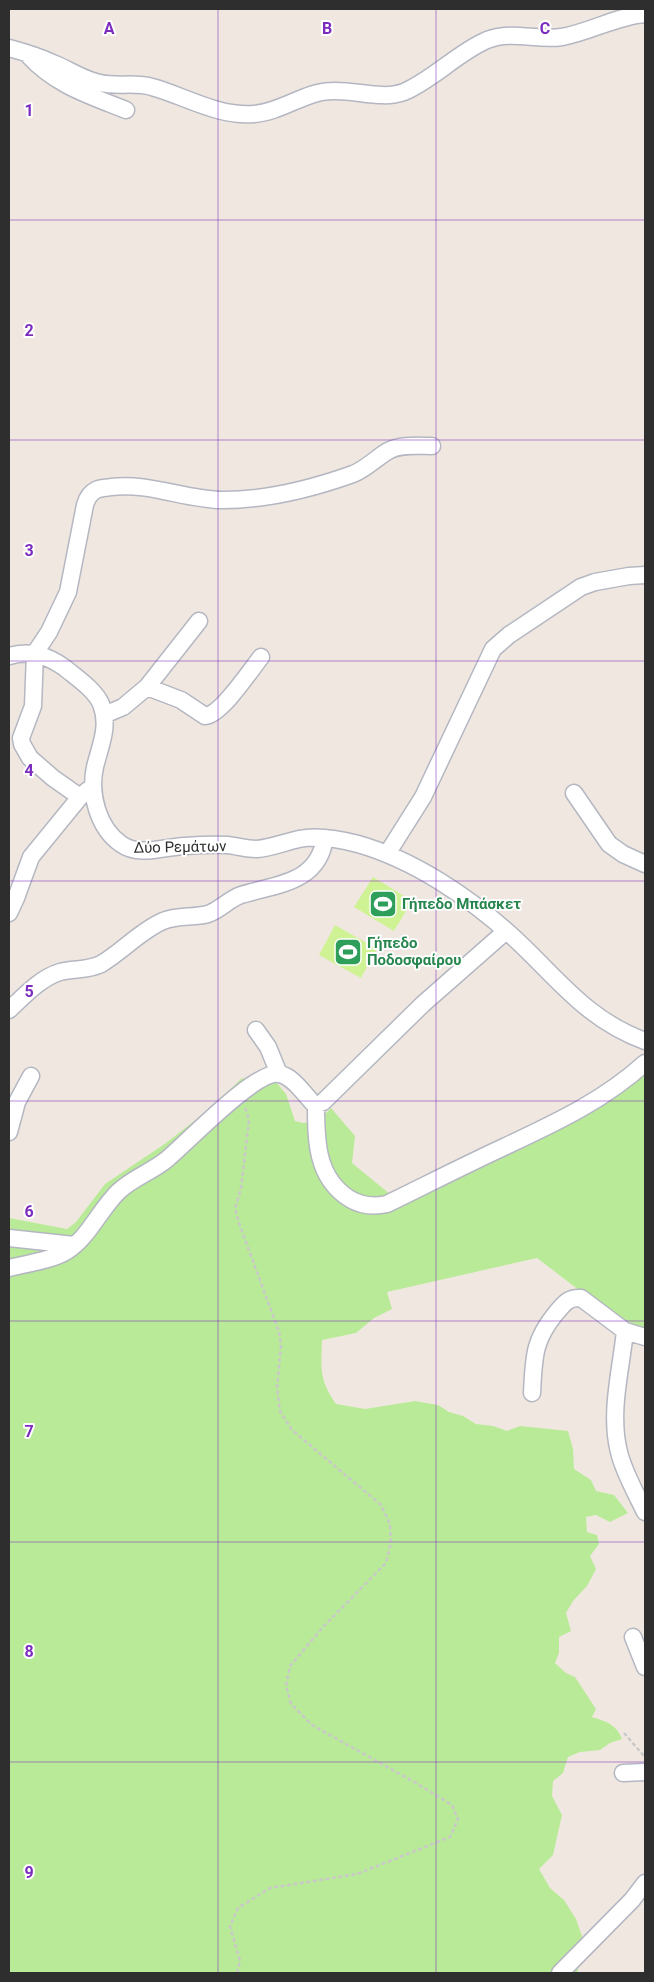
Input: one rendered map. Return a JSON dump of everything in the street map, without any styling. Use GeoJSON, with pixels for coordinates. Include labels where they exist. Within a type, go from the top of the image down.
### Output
{"type":"FeatureCollection","features":[{"type":"Feature","properties":{"kind":"street"},"geometry":{"type":"LineString","coordinates":[[9,48],[26,53],[98,83],[113,86],[151,86],[190,102],[227,112],[254,114],[272,110],[314,93],[333,91],[385,95],[402,92],[420,83],[471,48],[488,40],[501,36],[517,35],[541,38],[562,37],[641,12]]}},
{"type":"Feature","properties":{"kind":"street"},"geometry":{"type":"LineString","coordinates":[[26,53],[39,68],[54,79],[126,110]]}},
{"type":"Feature","properties":{"kind":"street"},"geometry":{"type":"LineString","coordinates":[[80,797],[53,778],[27,754],[21,738],[33,706],[35,653],[68,592],[86,505],[88,498],[95,490],[122,486],[152,488],[223,500],[280,495],[301,491],[355,473],[388,450],[403,447],[432,446]]}},
{"type":"Feature","properties":{"kind":"street"},"geometry":{"type":"LineString","coordinates":[[387,854],[423,797],[494,649],[509,635],[581,587],[594,582],[645,575]]}},
{"type":"Feature","properties":{"kind":"street"},"geometry":{"type":"LineString","coordinates":[[9,656],[25,652],[35,653],[55,661],[90,690],[100,701],[104,715],[123,707],[147,687],[199,621]]}},
{"type":"Feature","properties":{"kind":"street"},"geometry":{"type":"LineString","coordinates":[[147,687],[181,700],[205,716],[210,716],[222,706],[261,657]]}},
{"type":"Feature","properties":{"kind":"street","name":"Δύο Ρεμάτων"},"geometry":{"type":"LineString","coordinates":[[104,715],[105,730],[95,768],[94,786],[97,809],[107,830],[122,845],[132,850],[144,851],[216,845],[259,849],[300,838],[325,838],[342,840],[387,854],[453,890],[506,931],[579,1003],[612,1026],[645,1041]]}},
{"type":"Feature","properties":{"kind":"street"},"geometry":{"type":"LineString","coordinates":[[9,734],[25,727]]}},
{"type":"Feature","properties":{"kind":"street"},"geometry":{"type":"LineString","coordinates":[[9,913],[31,857],[80,797],[94,786]]}},
{"type":"Feature","properties":{"kind":"street"},"geometry":{"type":"LineString","coordinates":[[574,793],[609,844],[623,854],[645,864]]}},
{"type":"Feature","properties":{"kind":"street"},"geometry":{"type":"LineString","coordinates":[[9,1010],[51,976],[61,972],[88,969],[100,964],[153,926],[177,917],[209,913],[239,896],[275,888],[290,882],[314,865],[322,852],[325,838]]}},
{"type":"Feature","properties":{"kind":"street"},"geometry":{"type":"LineString","coordinates":[[316,1105],[323,1102],[423,1004],[506,931]]}},
{"type":"Feature","properties":{"kind":"street"},"geometry":{"type":"LineString","coordinates":[[256,1030],[268,1047],[280,1074],[292,1081],[316,1105],[318,1151],[329,1180],[342,1194],[358,1203],[375,1207],[388,1204],[554,1124],[596,1099],[645,1063]]}},
{"type":"Feature","properties":{"kind":"street"},"geometry":{"type":"LineString","coordinates":[[9,1268],[65,1253],[74,1245],[117,1193],[132,1180],[167,1158],[246,1089],[266,1077],[280,1074]]}},
{"type":"Feature","properties":{"kind":"street"},"geometry":{"type":"LineString","coordinates":[[9,1132],[17,1102],[31,1076]]}},
{"type":"Feature","properties":{"kind":"street"},"geometry":{"type":"LineString","coordinates":[[9,1238],[74,1245]]}},
{"type":"Feature","properties":{"kind":"street"},"geometry":{"type":"LineString","coordinates":[[532,1393],[537,1342],[546,1325],[568,1300],[581,1298],[625,1331],[645,1337]]}},
{"type":"Feature","properties":{"kind":"street"},"geometry":{"type":"LineString","coordinates":[[625,1331],[616,1407],[616,1438],[624,1469],[645,1512]]}},
{"type":"Feature","properties":{"kind":"street"},"geometry":{"type":"LineString","coordinates":[[633,1637],[645,1667]]}},
{"type":"Feature","properties":{"kind":"street"},"geometry":{"type":"LineString","coordinates":[[624,1773],[645,1772]]}},
{"type":"Feature","properties":{"kind":"street"},"geometry":{"type":"LineString","coordinates":[[560,1973],[603,1930],[645,1883]]}},
{"type":"Feature","properties":{"kind":"path"},"geometry":{"type":"LineString","coordinates":[[237,1973],[240,1961],[230,1926],[238,1908],[270,1888],[357,1874],[450,1837],[458,1819],[452,1805],[312,1725],[291,1704],[286,1686],[290,1666],[323,1627],[386,1563],[392,1542],[390,1524],[381,1506],[292,1430],[280,1411],[277,1388],[281,1345],[279,1332],[235,1209],[241,1188],[249,1120],[244,1100],[246,1089]]}},
{"type":"Feature","properties":{"kind":"path"},"geometry":{"type":"LineString","coordinates":[[624,1733],[645,1757]]}},
{"type":"Feature","properties":{"kind":"green space","name":"Γήπεδο Μπάσκετ"},"geometry":{"type":"Polygon","coordinates":[[[373,877],[412,901],[394,931],[354,907],[373,877]]]}},
{"type":"Feature","properties":{"kind":"green space","name":"Γήπεδο Ποδοσφαίρου"},"geometry":{"type":"Polygon","coordinates":[[[335,925],[377,949],[361,978],[319,955],[335,925]]]}},
{"type":"Feature","properties":{"kind":"green space"},"geometry":{"type":"Polygon","coordinates":[[[645,1071],[645,1329],[602,1307],[537,1258],[387,1292],[392,1309],[374,1318],[356,1333],[322,1340],[322,1374],[330,1395],[336,1404],[365,1409],[415,1401],[438,1405],[476,1424],[493,1426],[507,1431],[520,1426],[568,1431],[573,1449],[574,1469],[591,1480],[596,1491],[614,1495],[628,1513],[610,1522],[596,1515],[586,1517],[587,1532],[597,1535],[599,1544],[590,1556],[596,1569],[587,1586],[573,1601],[566,1613],[571,1631],[559,1637],[559,1653],[555,1663],[566,1673],[575,1677],[596,1709],[592,1717],[610,1724],[617,1730],[622,1739],[610,1743],[600,1750],[580,1752],[568,1757],[563,1773],[553,1781],[552,1796],[562,1815],[553,1855],[539,1869],[550,1888],[564,1900],[576,1919],[582,1936],[577,1955],[578,1973],[9,1973],[9,1218],[67,1229],[76,1222],[105,1184],[166,1143],[212,1107],[241,1079],[260,1074],[276,1082],[286,1094],[295,1121],[303,1123],[317,1122],[331,1108],[355,1136],[352,1163],[402,1204],[536,1141],[639,1079],[645,1071]]]}},
{"type":"Feature","properties":{"kind":"place","name":"Γήπεδο Μπάσκετ"},"geometry":{"type":"Point","coordinates":[383,904]}},
{"type":"Feature","properties":{"kind":"place","name":"Γήπεδο Ποδοσφαίρου"},"geometry":{"type":"Point","coordinates":[348,952]}}]}
